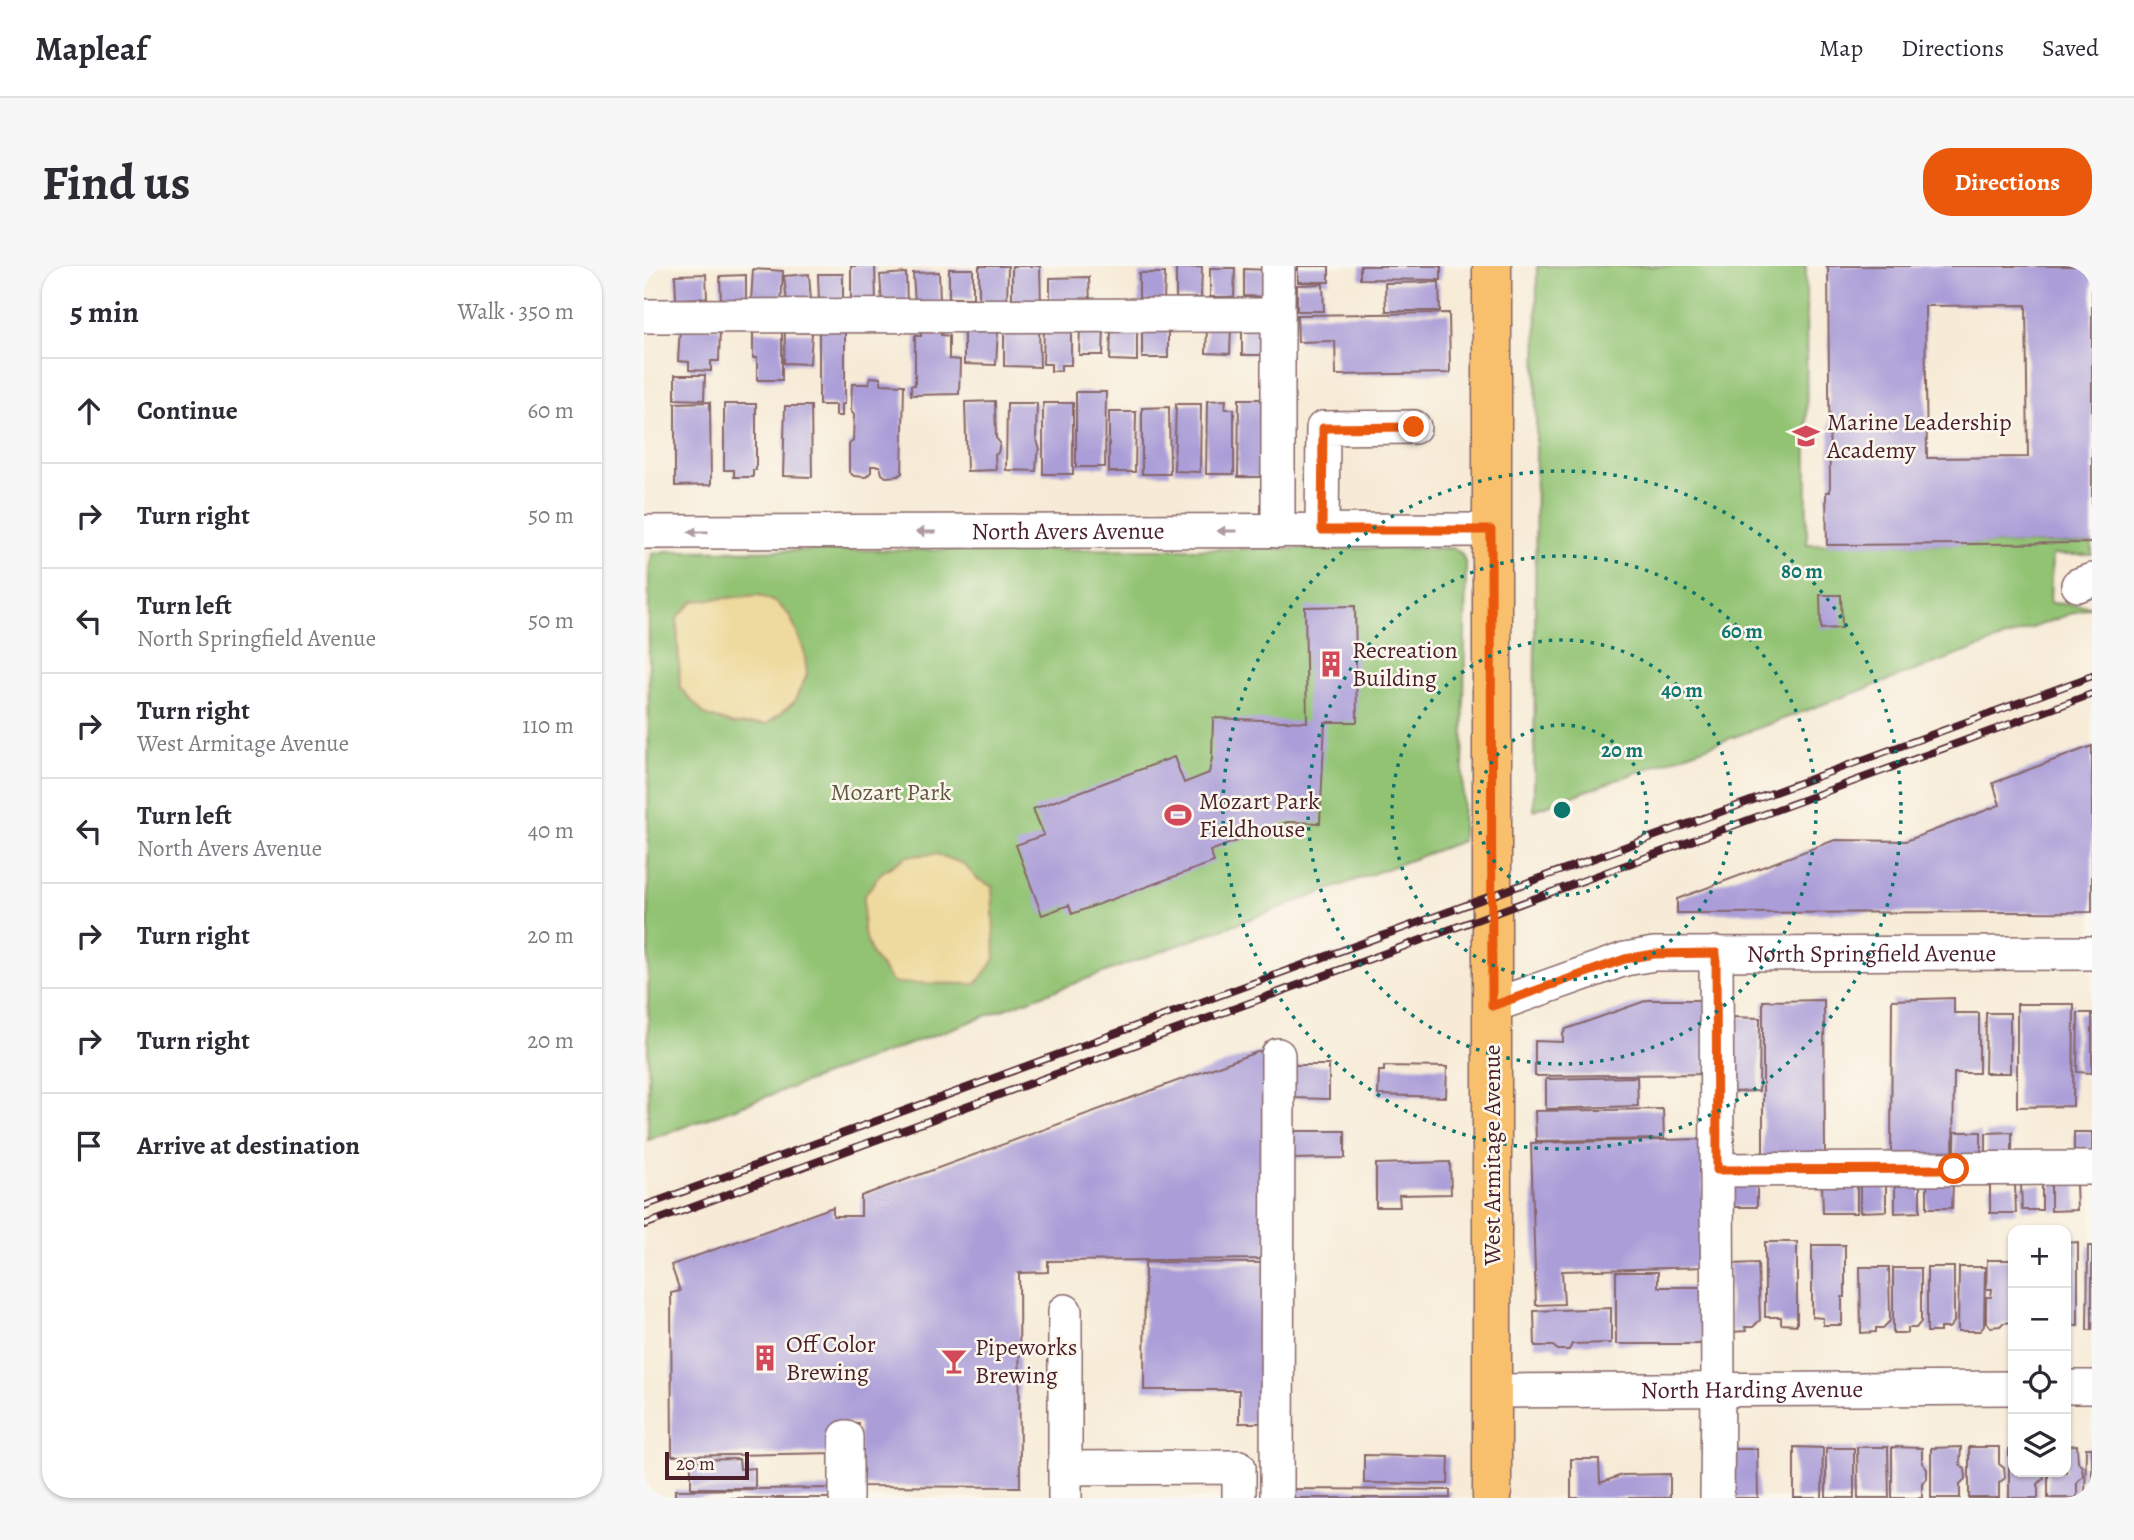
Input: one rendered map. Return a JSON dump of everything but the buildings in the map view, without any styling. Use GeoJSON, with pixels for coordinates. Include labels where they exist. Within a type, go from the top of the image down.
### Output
{"type":"FeatureCollection","features":[{"type":"Feature","properties":{"kind":"main road","name":"West Armitage Avenue"},"geometry":{"type":"LineString","coordinates":[[1492,266],[1492,1498]]}},
{"type":"Feature","properties":{"kind":"street"},"geometry":{"type":"LineString","coordinates":[[1278,531],[1279,266]]}},
{"type":"Feature","properties":{"kind":"street"},"geometry":{"type":"LineString","coordinates":[[644,316],[1278,314]]}},
{"type":"Feature","properties":{"kind":"street"},"geometry":{"type":"LineString","coordinates":[[1322,530],[1323,428],[1414,427]]}},
{"type":"Feature","properties":{"kind":"street","name":"North Avers Avenue"},"geometry":{"type":"LineString","coordinates":[[644,533],[1491,530]]}},
{"type":"Feature","properties":{"kind":"street"},"geometry":{"type":"LineString","coordinates":[[1716,953],[1717,1498]]}},
{"type":"Feature","properties":{"kind":"street","name":"North Springfield Avenue"},"geometry":{"type":"LineString","coordinates":[[1492,1006],[1625,959],[1654,954],[2092,953]]}},
{"type":"Feature","properties":{"kind":"street"},"geometry":{"type":"LineString","coordinates":[[1277,1498],[1278,1055]]}},
{"type":"Feature","properties":{"kind":"street"},"geometry":{"type":"LineString","coordinates":[[1717,1170],[2092,1168]]}},
{"type":"Feature","properties":{"kind":"street"},"geometry":{"type":"LineString","coordinates":[[1065,1311],[1065,1483],[1239,1467],[1239,1498]]}},
{"type":"Feature","properties":{"kind":"street"},"geometry":{"type":"LineString","coordinates":[[2071,1387],[2092,1387]]}},
{"type":"Feature","properties":{"kind":"street","name":"North Harding Avenue"},"geometry":{"type":"LineString","coordinates":[[1491,1391],[2008,1388]]}},
{"type":"Feature","properties":{"kind":"street"},"geometry":{"type":"LineString","coordinates":[[846,1437],[846,1498]]}},
{"type":"Feature","properties":{"kind":"green space","name":"Marine Leadership Academy"},"geometry":{"type":"Polygon","coordinates":[[[1537,266],[1806,266],[1807,544],[2092,543],[2092,555],[2052,555],[2050,603],[2092,606],[1534,810],[1537,266]]]}},
{"type":"Feature","properties":{"kind":"green space","name":"Mozart Park"},"geometry":{"type":"Polygon","coordinates":[[[1453,548],[1462,554],[1466,566],[1462,841],[648,1140],[649,571],[652,554],[666,551],[1453,548]]]}},
{"type":"Feature","properties":{"kind":"sand"},"geometry":{"type":"Polygon","coordinates":[[[759,595],[777,603],[790,616],[804,650],[807,675],[794,702],[767,724],[733,724],[705,715],[680,688],[677,618],[694,601],[759,595]]]}},
{"type":"Feature","properties":{"kind":"sand"},"geometry":{"type":"Polygon","coordinates":[[[936,854],[964,864],[977,879],[992,886],[995,959],[976,984],[893,983],[872,955],[863,929],[864,896],[881,873],[907,856],[936,854]]]}},
{"type":"Feature","properties":{"kind":"railway"},"geometry":{"type":"LineString","coordinates":[[644,1206],[2092,676]]}},
{"type":"Feature","properties":{"kind":"railway"},"geometry":{"type":"LineString","coordinates":[[644,1225],[2092,694]]}},
{"type":"Feature","properties":{"kind":"place","name":"Marine Leadership Academy"},"geometry":{"type":"Point","coordinates":[1806,436]}},
{"type":"Feature","properties":{"kind":"place","name":"Recreation Building"},"geometry":{"type":"Point","coordinates":[1331,664]}},
{"type":"Feature","properties":{"kind":"place","name":"Mozart Park Fieldhouse"},"geometry":{"type":"Point","coordinates":[1178,815]}},
{"type":"Feature","properties":{"kind":"place","name":"Off Color Brewing"},"geometry":{"type":"Point","coordinates":[765,1358]}},
{"type":"Feature","properties":{"kind":"place","name":"Pipeworks Brewing"},"geometry":{"type":"Point","coordinates":[954,1361]}},
{"type":"Feature","properties":{"kind":"route"},"geometry":{"type":"LineString","coordinates":[[1414,427],[1323,428],[1322,530],[1491,530],[1492,1006],[1625,959],[1654,954],[1716,953],[1717,1170],[1954,1169]]}}]}
